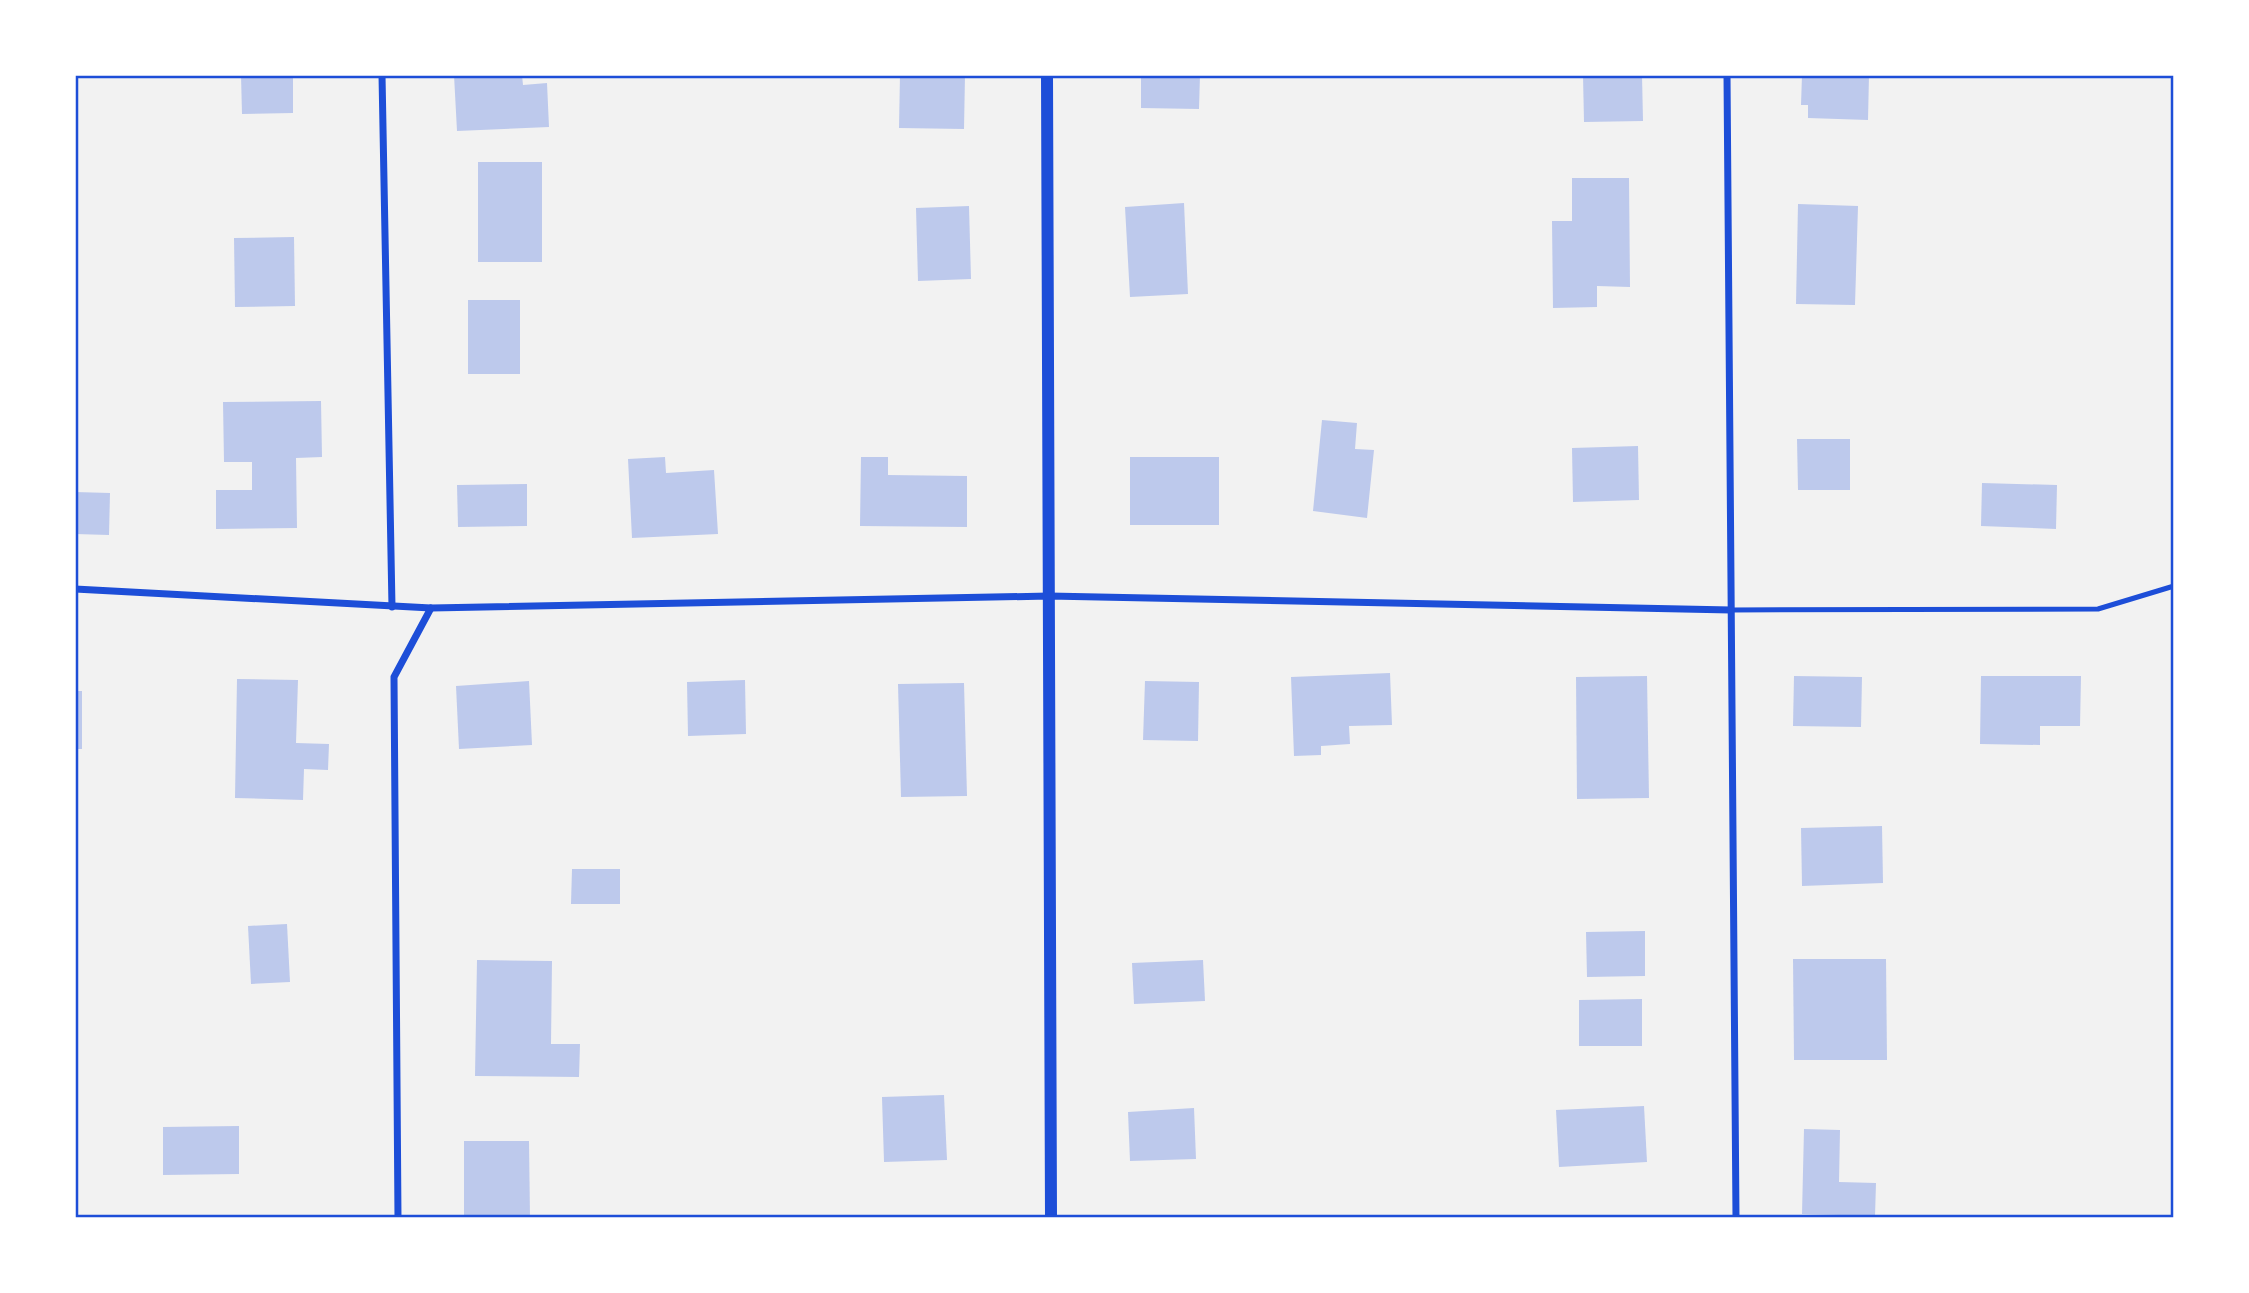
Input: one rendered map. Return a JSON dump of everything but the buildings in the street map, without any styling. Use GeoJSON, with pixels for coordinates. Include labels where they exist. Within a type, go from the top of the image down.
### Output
{"type":"FeatureCollection","features":[{"type":"Feature","properties":{"kind":"street"},"geometry":{"type":"LineString","coordinates":[[382,75],[392,607]]}},
{"type":"Feature","properties":{"kind":"street"},"geometry":{"type":"LineString","coordinates":[[1047,75],[1051,1218]]}},
{"type":"Feature","properties":{"kind":"street"},"geometry":{"type":"LineString","coordinates":[[1727,75],[1735,1218]]}},
{"type":"Feature","properties":{"kind":"street"},"geometry":{"type":"LineString","coordinates":[[75,589],[431,608],[1049,596],[1731,610]]}},
{"type":"Feature","properties":{"kind":"street"},"geometry":{"type":"LineString","coordinates":[[398,1218],[394,677],[431,608]]}},
{"type":"Feature","properties":{"kind":"lane"},"geometry":{"type":"LineString","coordinates":[[1731,610],[2098,609],[2174,586]]}}]}
